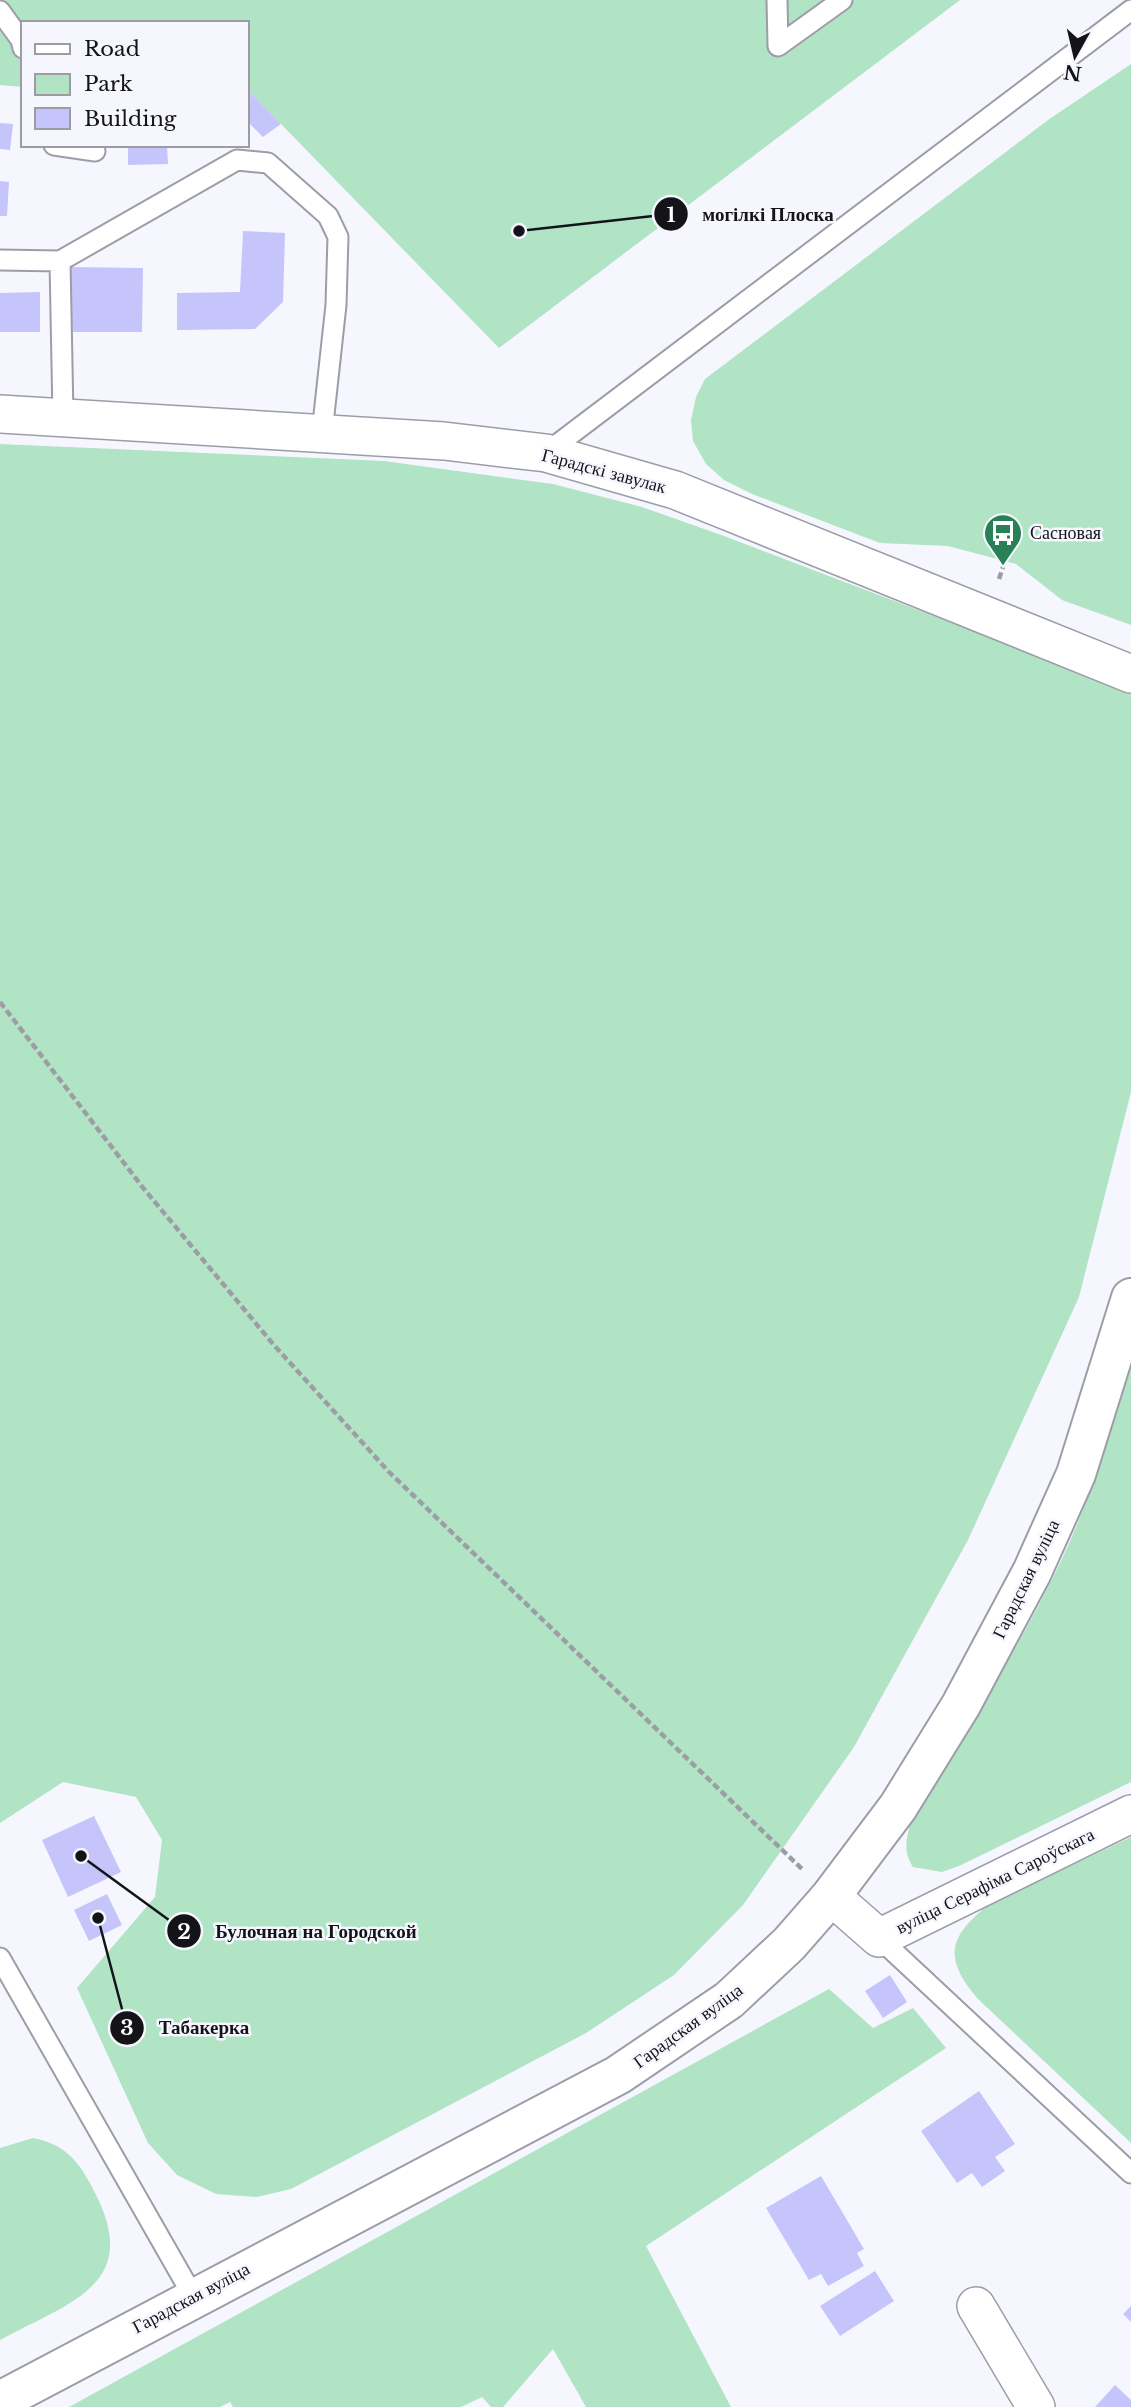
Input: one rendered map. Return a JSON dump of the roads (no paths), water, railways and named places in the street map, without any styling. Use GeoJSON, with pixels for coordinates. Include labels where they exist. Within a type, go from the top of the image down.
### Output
{"type":"FeatureCollection","features":[{"type":"Feature","properties":{"kind":"main road","name":"Гарадская вуліца"},"geometry":{"type":"LineString","coordinates":[[0,2401],[618,2075],[729,2000],[789,1944],[831,1896],[898,1807],[961,1705],[1032,1572],[1076,1474],[1131,1298]]}},
{"type":"Feature","properties":{"kind":"street","name":"Гарадскі завулак"},"geometry":{"type":"LineString","coordinates":[[0,414],[444,441],[546,453],[675,490],[1131,674]]}},
{"type":"Feature","properties":{"kind":"street","name":"вуліца Серафіма Сароўскага"},"geometry":{"type":"LineString","coordinates":[[831,1896],[879,1938],[1131,1814]]}},
{"type":"Feature","properties":{"kind":"street"},"geometry":{"type":"LineString","coordinates":[[976,2306],[1036,2407]]}},
{"type":"Feature","properties":{"kind":"lane"},"geometry":{"type":"LineString","coordinates":[[777,0],[778,46],[842,0]]}},
{"type":"Feature","properties":{"kind":"lane"},"geometry":{"type":"LineString","coordinates":[[0,10],[21,40]]}},
{"type":"Feature","properties":{"kind":"lane"},"geometry":{"type":"LineString","coordinates":[[546,453],[1131,10]]}},
{"type":"Feature","properties":{"kind":"lane"},"geometry":{"type":"LineString","coordinates":[[68,147],[95,151]]}},
{"type":"Feature","properties":{"kind":"lane"},"geometry":{"type":"LineString","coordinates":[[0,260],[60,261],[237,160],[268,163],[328,216],[338,237],[336,304],[322,433]]}},
{"type":"Feature","properties":{"kind":"lane"},"geometry":{"type":"LineString","coordinates":[[60,261],[63,417]]}},
{"type":"Feature","properties":{"kind":"lane"},"geometry":{"type":"LineString","coordinates":[[879,1938],[1131,2173]]}},
{"type":"Feature","properties":{"kind":"lane"},"geometry":{"type":"LineString","coordinates":[[0,1958],[194,2297]]}},
{"type":"Feature","properties":{"kind":"place","name":"могілкі Плоска"},"geometry":{"type":"Point","coordinates":[519,231]}},
{"type":"Feature","properties":{"kind":"place","name":"Сасновая"},"geometry":{"type":"Point","coordinates":[1003,567]}},
{"type":"Feature","properties":{"kind":"place","name":"Булочная на Городской"},"geometry":{"type":"Point","coordinates":[81,1856]}},
{"type":"Feature","properties":{"kind":"place","name":"Табакерка"},"geometry":{"type":"Point","coordinates":[98,1918]}}]}
